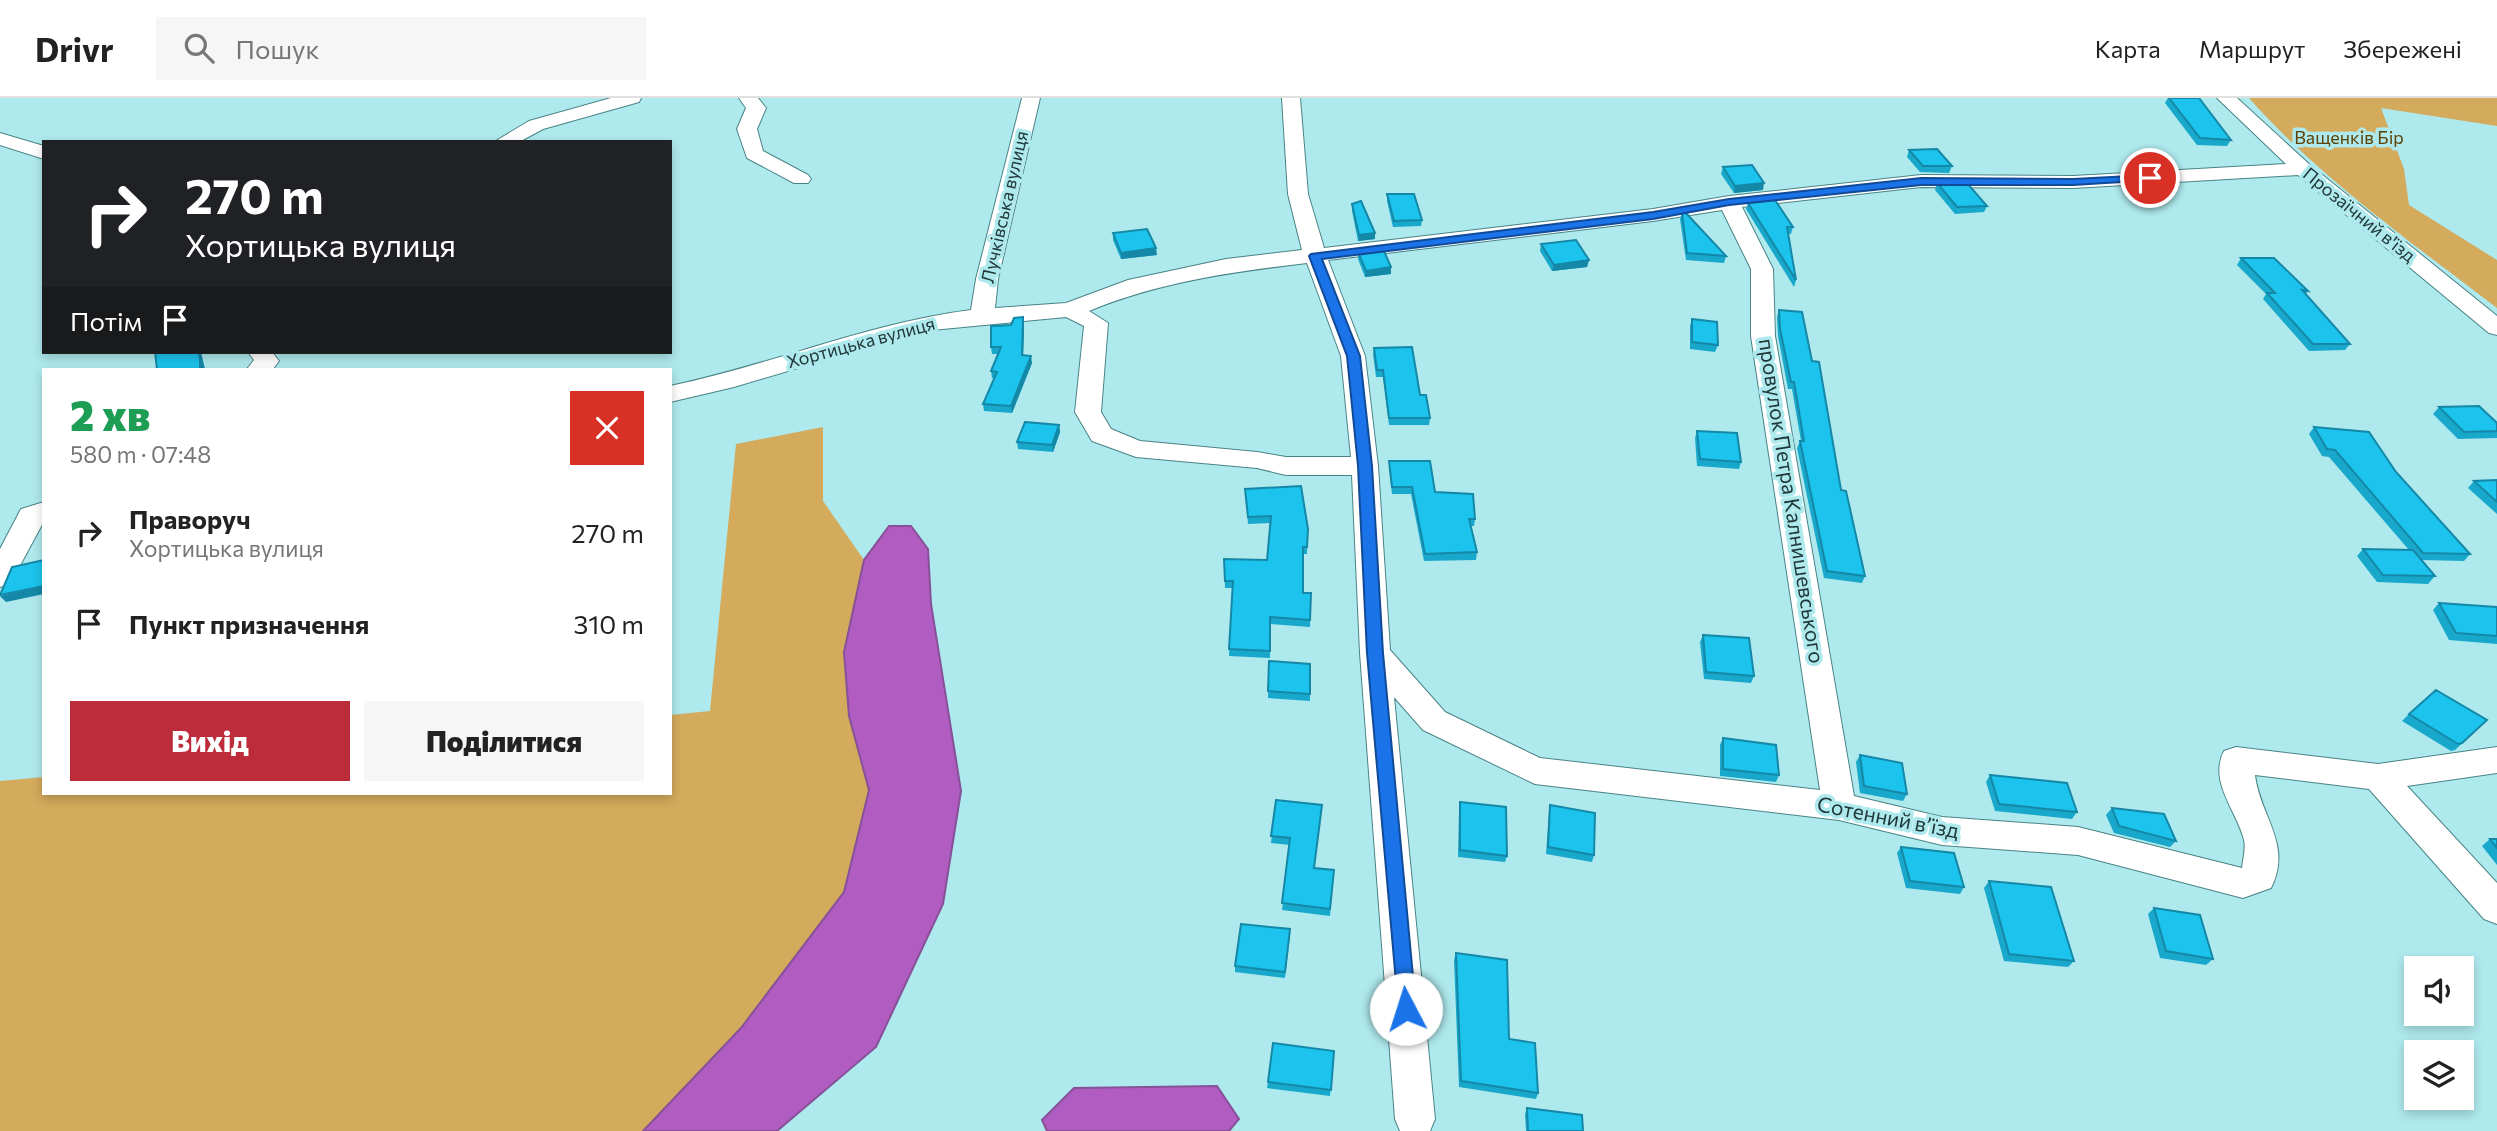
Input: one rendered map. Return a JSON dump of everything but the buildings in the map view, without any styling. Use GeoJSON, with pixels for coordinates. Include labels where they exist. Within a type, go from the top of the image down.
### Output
{"type":"FeatureCollection","features":[{"type":"Feature","properties":{"kind":"street"},"geometry":{"type":"LineString","coordinates":[[508,140],[585,98]]}},
{"type":"Feature","properties":{"kind":"street"},"geometry":{"type":"LineString","coordinates":[[536,125],[632,98]]}},
{"type":"Feature","properties":{"kind":"street"},"geometry":{"type":"LineString","coordinates":[[748,98],[756,108],[747,129],[754,154],[801,179]]}},
{"type":"Feature","properties":{"kind":"street","name":"Лучківська вулиця"},"geometry":{"type":"LineString","coordinates":[[982,316],[987,279],[1031,98]]}},
{"type":"Feature","properties":{"kind":"street"},"geometry":{"type":"LineString","coordinates":[[1291,98],[1298,194],[1315,256],[1353,356],[1365,466],[1375,653],[1415,1119]]}},
{"type":"Feature","properties":{"kind":"street","name":"Прозаїчний в'їзд"},"geometry":{"type":"LineString","coordinates":[[2225,98],[2303,169],[2497,328]]}},
{"type":"Feature","properties":{"kind":"street"},"geometry":{"type":"LineString","coordinates":[[0,139],[42,152]]}},
{"type":"Feature","properties":{"kind":"street","name":"Хортицька вулиця"},"geometry":{"type":"LineString","coordinates":[[672,394],[724,382],[919,324],[982,316],[1070,310],[1128,287],[1226,266],[1653,215],[1729,202],[1921,181],[2073,182],[2303,169]]}},
{"type":"Feature","properties":{"kind":"street","name":"провулок Петра Калнишевського"},"geometry":{"type":"LineString","coordinates":[[1729,202],[1762,270],[1763,336],[1839,806]]}},
{"type":"Feature","properties":{"kind":"street"},"geometry":{"type":"LineString","coordinates":[[1070,310],[1096,323],[1088,412],[1101,435],[1136,449],[1257,460],[1286,466],[1365,466]]}},
{"type":"Feature","properties":{"kind":"street"},"geometry":{"type":"LineString","coordinates":[[0,577],[31,516],[42,512]]}},
{"type":"Feature","properties":{"kind":"street","name":"Сотенний в’їзд"},"geometry":{"type":"LineString","coordinates":[[1375,653],[1434,721],[1535,771],[1839,806],[1941,831],[2078,841],[2243,883],[2259,877],[2262,841],[2241,798],[2236,760],[2378,777]]}},
{"type":"Feature","properties":{"kind":"street"},"geometry":{"type":"LineString","coordinates":[[2378,777],[2497,760]]}},
{"type":"Feature","properties":{"kind":"street"},"geometry":{"type":"LineString","coordinates":[[2378,777],[2497,908]]}},
{"type":"Feature","properties":{"kind":"green space","name":"Ващенків Бір"},"geometry":{"type":"Polygon","coordinates":[[[2249,98],[2497,98],[2497,126],[2381,108],[2404,169],[2409,205],[2497,260],[2497,308],[2336,183],[2249,98]]]}},
{"type":"Feature","properties":{"kind":"green space"},"geometry":{"type":"Polygon","coordinates":[[[823,427],[823,501],[864,560],[844,652],[849,716],[869,790],[844,893],[741,1028],[643,1131],[0,1131],[0,781],[42,777],[42,795],[672,795],[672,715],[710,711],[736,444],[823,427]]]}},
{"type":"Feature","properties":{"kind":"shaded area"},"geometry":{"type":"Polygon","coordinates":[[[889,526],[911,526],[928,549],[931,604],[961,791],[943,904],[876,1047],[777,1131],[643,1131],[741,1028],[844,892],[869,790],[849,716],[844,652],[864,560],[889,526]]]}},
{"type":"Feature","properties":{"kind":"shaded area"},"geometry":{"type":"Polygon","coordinates":[[[1217,1086],[1239,1119],[1229,1131],[1047,1131],[1042,1120],[1074,1088],[1217,1086]]]}},
{"type":"Feature","properties":{"kind":"route"},"geometry":{"type":"LineString","coordinates":[[1406,1009],[1375,653],[1365,466],[1353,356],[1315,256],[1653,215],[1729,202],[1921,181],[2073,182],[2150,178]]}}]}
